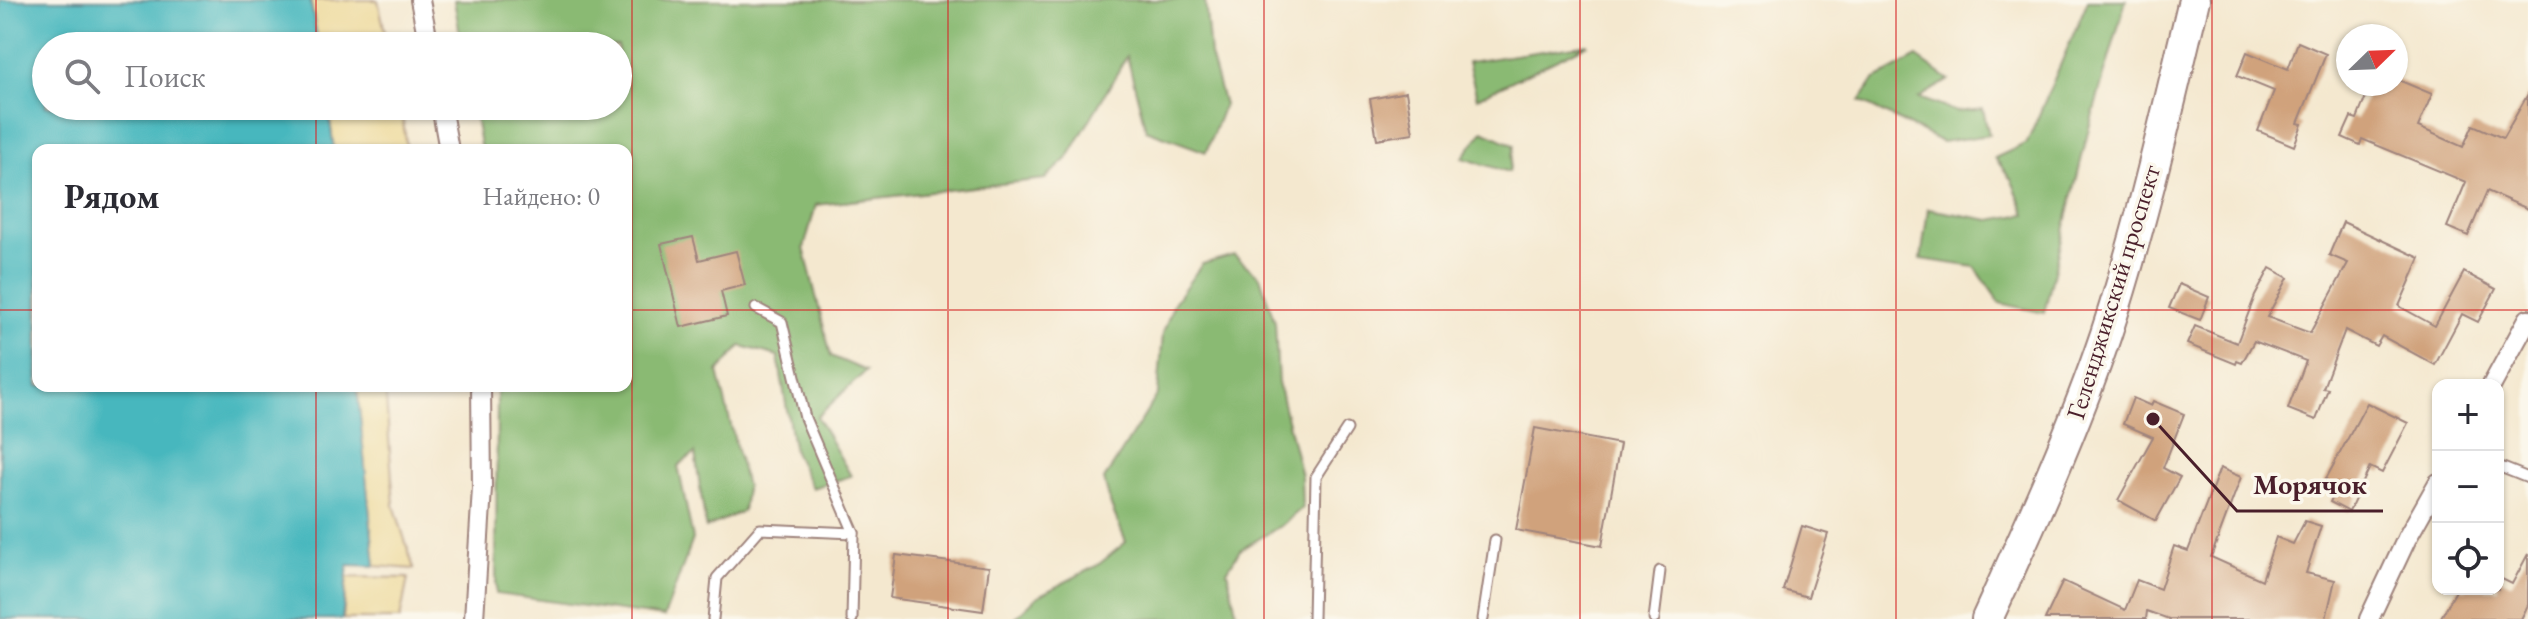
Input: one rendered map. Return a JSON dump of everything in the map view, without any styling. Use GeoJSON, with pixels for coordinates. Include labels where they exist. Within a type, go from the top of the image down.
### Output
{"type":"FeatureCollection","features":[{"type":"Feature","properties":{"kind":"main road","name":"Геленджикский проспект"},"geometry":{"type":"LineString","coordinates":[[1987,619],[2065,443],[2106,334],[2155,160],[2194,0]]}},
{"type":"Feature","properties":{"kind":"street"},"geometry":{"type":"LineString","coordinates":[[420,0],[426,32]]}},
{"type":"Feature","properties":{"kind":"street"},"geometry":{"type":"LineString","coordinates":[[444,120],[448,144]]}},
{"type":"Feature","properties":{"kind":"street"},"geometry":{"type":"LineString","coordinates":[[2495,379],[2528,319]]}},
{"type":"Feature","properties":{"kind":"street"},"geometry":{"type":"LineString","coordinates":[[474,619],[482,488],[481,392]]}},
{"type":"Feature","properties":{"kind":"street"},"geometry":{"type":"LineString","coordinates":[[2369,619],[2407,538],[2432,494]]}},
{"type":"Feature","properties":{"kind":"lane"},"geometry":{"type":"LineString","coordinates":[[756,308],[782,322],[805,418],[854,533],[852,619]]}},
{"type":"Feature","properties":{"kind":"lane"},"geometry":{"type":"LineString","coordinates":[[1313,619],[1316,477],[1347,429]]}},
{"type":"Feature","properties":{"kind":"lane"},"geometry":{"type":"LineString","coordinates":[[2504,468],[2528,478]]}},
{"type":"Feature","properties":{"kind":"lane"},"geometry":{"type":"LineString","coordinates":[[713,619],[717,578],[760,529],[854,533]]}},
{"type":"Feature","properties":{"kind":"lane"},"geometry":{"type":"LineString","coordinates":[[1483,619],[1495,540]]}},
{"type":"Feature","properties":{"kind":"lane"},"geometry":{"type":"LineString","coordinates":[[1654,619],[1660,571]]}},
{"type":"Feature","properties":{"kind":"green space"},"geometry":{"type":"Polygon","coordinates":[[[454,0],[1205,0],[1210,55],[1224,105],[1206,152],[1146,130],[1127,56],[1067,159],[1045,179],[816,205],[804,248],[831,356],[866,371],[817,417],[851,476],[812,488],[794,452],[778,356],[741,346],[718,372],[746,487],[743,511],[706,528],[695,453],[678,466],[693,539],[664,617],[496,594],[497,392],[632,392],[632,144],[480,144],[476,120],[632,120],[632,32],[460,32],[454,0]]]}},
{"type":"Feature","properties":{"kind":"green space"},"geometry":{"type":"Polygon","coordinates":[[[2088,0],[2126,0],[2089,128],[2044,313],[2000,303],[1975,267],[1921,259],[1928,209],[1990,220],[2026,214],[2012,181],[1995,158],[2027,143],[2088,0]]]}},
{"type":"Feature","properties":{"kind":"green space"},"geometry":{"type":"Polygon","coordinates":[[[1588,44],[1477,98],[1468,62],[1588,44]]]}},
{"type":"Feature","properties":{"kind":"green space"},"geometry":{"type":"Polygon","coordinates":[[[1917,57],[1949,80],[1919,98],[1957,112],[1983,109],[1989,135],[1942,142],[1860,101],[1874,80],[1917,57]]]}},
{"type":"Feature","properties":{"kind":"green space"},"geometry":{"type":"Polygon","coordinates":[[[1483,131],[1514,145],[1509,172],[1462,158],[1483,131]]]}},
{"type":"Feature","properties":{"kind":"green space"},"geometry":{"type":"Polygon","coordinates":[[[1234,255],[1260,277],[1275,322],[1278,383],[1301,476],[1302,508],[1282,525],[1240,550],[1227,571],[1238,619],[1014,619],[1038,596],[1098,565],[1126,542],[1104,480],[1158,394],[1163,333],[1174,303],[1202,264],[1234,255]]]}},
{"type":"Feature","properties":{"kind":"sand"},"geometry":{"type":"Polygon","coordinates":[[[310,0],[378,0],[385,32],[316,32],[310,0]]]}},
{"type":"Feature","properties":{"kind":"sand"},"geometry":{"type":"Polygon","coordinates":[[[330,120],[403,120],[406,144],[333,144],[330,120]]]}},
{"type":"Feature","properties":{"kind":"sand"},"geometry":{"type":"Polygon","coordinates":[[[358,392],[385,392],[394,505],[414,569],[375,566],[358,392]]]}},
{"type":"Feature","properties":{"kind":"sand"},"geometry":{"type":"Polygon","coordinates":[[[347,577],[408,578],[400,619],[343,619],[347,577]]]}},
{"type":"Feature","properties":{"kind":"water"},"geometry":{"type":"Polygon","coordinates":[[[0,0],[310,0],[316,32],[32,32],[32,120],[330,120],[333,144],[32,144],[32,392],[358,392],[375,566],[348,565],[342,619],[0,619],[0,0]]]}},
{"type":"Feature","properties":{"kind":"building"},"geometry":{"type":"Polygon","coordinates":[[[2298,42],[2326,54],[2298,123],[2302,124],[2294,146],[2258,131],[2274,91],[2237,76],[2247,52],[2288,69],[2298,42]]]}},
{"type":"Feature","properties":{"kind":"building"},"geometry":{"type":"Polygon","coordinates":[[[2408,84],[2432,94],[2418,127],[2463,147],[2473,125],[2503,138],[2528,94],[2528,209],[2487,191],[2468,236],[2447,227],[2466,182],[2362,139],[2360,145],[2342,137],[2351,117],[2357,119],[2366,96],[2408,96],[2408,84]]]}},
{"type":"Feature","properties":{"kind":"building"},"geometry":{"type":"Polygon","coordinates":[[[1406,92],[1413,133],[1377,139],[1370,99],[1406,92]]]}},
{"type":"Feature","properties":{"kind":"building"},"geometry":{"type":"Polygon","coordinates":[[[2343,222],[2420,258],[2399,306],[2435,326],[2464,272],[2496,289],[2478,322],[2462,314],[2435,365],[2382,336],[2376,346],[2345,330],[2323,388],[2328,389],[2316,420],[2288,409],[2306,361],[2254,341],[2242,363],[2237,361],[2236,364],[2187,344],[2195,326],[2237,343],[2255,296],[2270,268],[2288,278],[2267,317],[2310,333],[2348,263],[2329,255],[2343,222]]]}},
{"type":"Feature","properties":{"kind":"building"},"geometry":{"type":"Polygon","coordinates":[[[693,237],[699,260],[736,251],[745,285],[721,291],[727,316],[681,327],[661,244],[693,237]]]}},
{"type":"Feature","properties":{"kind":"building"},"geometry":{"type":"Polygon","coordinates":[[[2179,284],[2209,297],[2200,320],[2169,308],[2179,284]]]}},
{"type":"Feature","properties":{"kind":"building"},"geometry":{"type":"Polygon","coordinates":[[[2133,398],[2151,406],[2153,401],[2184,414],[2163,468],[2180,477],[2156,521],[2118,500],[2153,437],[2123,424],[2133,398]]]}},
{"type":"Feature","properties":{"kind":"building"},"geometry":{"type":"Polygon","coordinates":[[[2367,403],[2408,423],[2382,473],[2370,467],[2349,512],[2330,502],[2334,494],[2321,488],[2367,403]]]}},
{"type":"Feature","properties":{"kind":"building"},"geometry":{"type":"Polygon","coordinates":[[[1535,428],[1620,444],[1602,546],[1516,530],[1535,428]]]}},
{"type":"Feature","properties":{"kind":"building"},"geometry":{"type":"Polygon","coordinates":[[[2220,468],[2241,477],[2211,557],[2262,580],[2276,537],[2293,544],[2305,521],[2321,526],[2306,573],[2335,580],[2326,619],[2169,619],[2147,611],[2146,619],[2045,619],[2063,581],[2125,610],[2137,580],[2160,589],[2174,546],[2188,551],[2220,468]]]}},
{"type":"Feature","properties":{"kind":"building"},"geometry":{"type":"Polygon","coordinates":[[[1802,526],[1828,534],[1808,597],[1783,590],[1802,526]]]}},
{"type":"Feature","properties":{"kind":"building"},"geometry":{"type":"Polygon","coordinates":[[[2528,554],[2528,605],[2521,619],[2440,619],[2454,595],[2504,595],[2504,580],[2512,584],[2528,554]]]}},
{"type":"Feature","properties":{"kind":"building"},"geometry":{"type":"Polygon","coordinates":[[[896,555],[989,567],[983,611],[890,598],[896,555]]]}},
{"type":"Feature","properties":{"kind":"place","name":"Морячок"},"geometry":{"type":"Point","coordinates":[2153,419]}}]}
